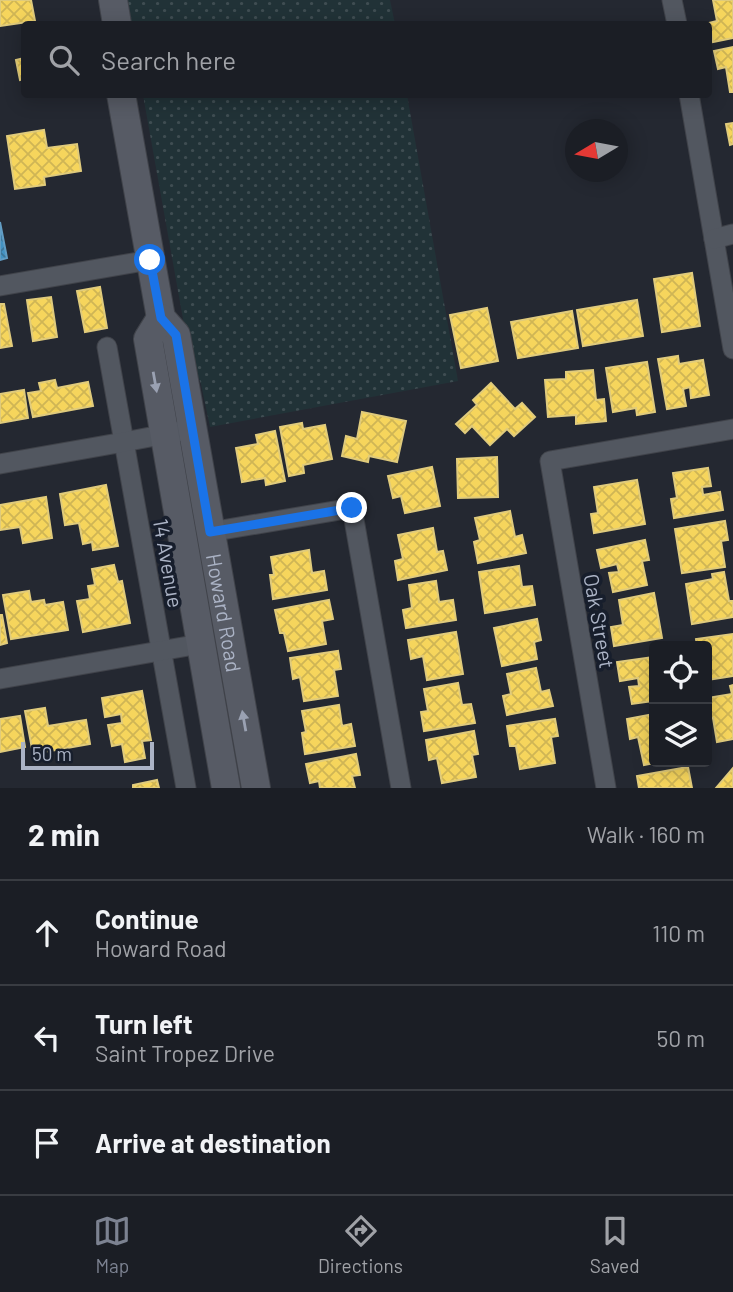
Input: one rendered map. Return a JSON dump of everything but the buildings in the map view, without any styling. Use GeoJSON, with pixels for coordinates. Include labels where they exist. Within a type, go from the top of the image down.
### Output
{"type":"FeatureCollection","features":[{"type":"Feature","properties":{"kind":"main road"},"geometry":{"type":"LineString","coordinates":[[94,0],[98,21]]}},
{"type":"Feature","properties":{"kind":"main road"},"geometry":{"type":"LineString","coordinates":[[113,0],[116,21]]}},
{"type":"Feature","properties":{"kind":"main road","name":"Howard Road"},"geometry":{"type":"LineString","coordinates":[[122,98],[161,318],[176,335],[256,788]]}},
{"type":"Feature","properties":{"kind":"main road","name":"Howard Road"},"geometry":{"type":"LineString","coordinates":[[161,318],[148,339],[226,788]]}},
{"type":"Feature","properties":{"kind":"street"},"geometry":{"type":"LineString","coordinates":[[672,0],[676,21]]}},
{"type":"Feature","properties":{"kind":"street"},"geometry":{"type":"LineString","coordinates":[[690,98],[733,349]]}},
{"type":"Feature","properties":{"kind":"street"},"geometry":{"type":"LineString","coordinates":[[714,239],[733,234]]}},
{"type":"Feature","properties":{"kind":"street"},"geometry":{"type":"LineString","coordinates":[[0,286],[150,260]]}},
{"type":"Feature","properties":{"kind":"street","name":"14 Avenue"},"geometry":{"type":"LineString","coordinates":[[107,347],[186,788]]}},
{"type":"Feature","properties":{"kind":"street"},"geometry":{"type":"LineString","coordinates":[[0,464],[192,429]]}},
{"type":"Feature","properties":{"kind":"street","name":"Oak Street"},"geometry":{"type":"LineString","coordinates":[[601,787],[550,461],[733,429]]}},
{"type":"Feature","properties":{"kind":"street"},"geometry":{"type":"LineString","coordinates":[[210,532],[352,508],[401,788]]}},
{"type":"Feature","properties":{"kind":"street"},"geometry":{"type":"LineString","coordinates":[[0,680],[200,644]]}},
{"type":"Feature","properties":{"kind":"shaded area"},"geometry":{"type":"Polygon","coordinates":[[[127,0],[390,0],[394,21],[130,21],[127,0]]]}},
{"type":"Feature","properties":{"kind":"shaded area"},"geometry":{"type":"Polygon","coordinates":[[[144,98],[408,98],[458,381],[210,427],[201,384],[188,347],[144,98]]]}},
{"type":"Feature","properties":{"kind":"route"},"geometry":{"type":"LineString","coordinates":[[150,260],[161,318],[176,335],[210,532],[352,508]]}}]}
